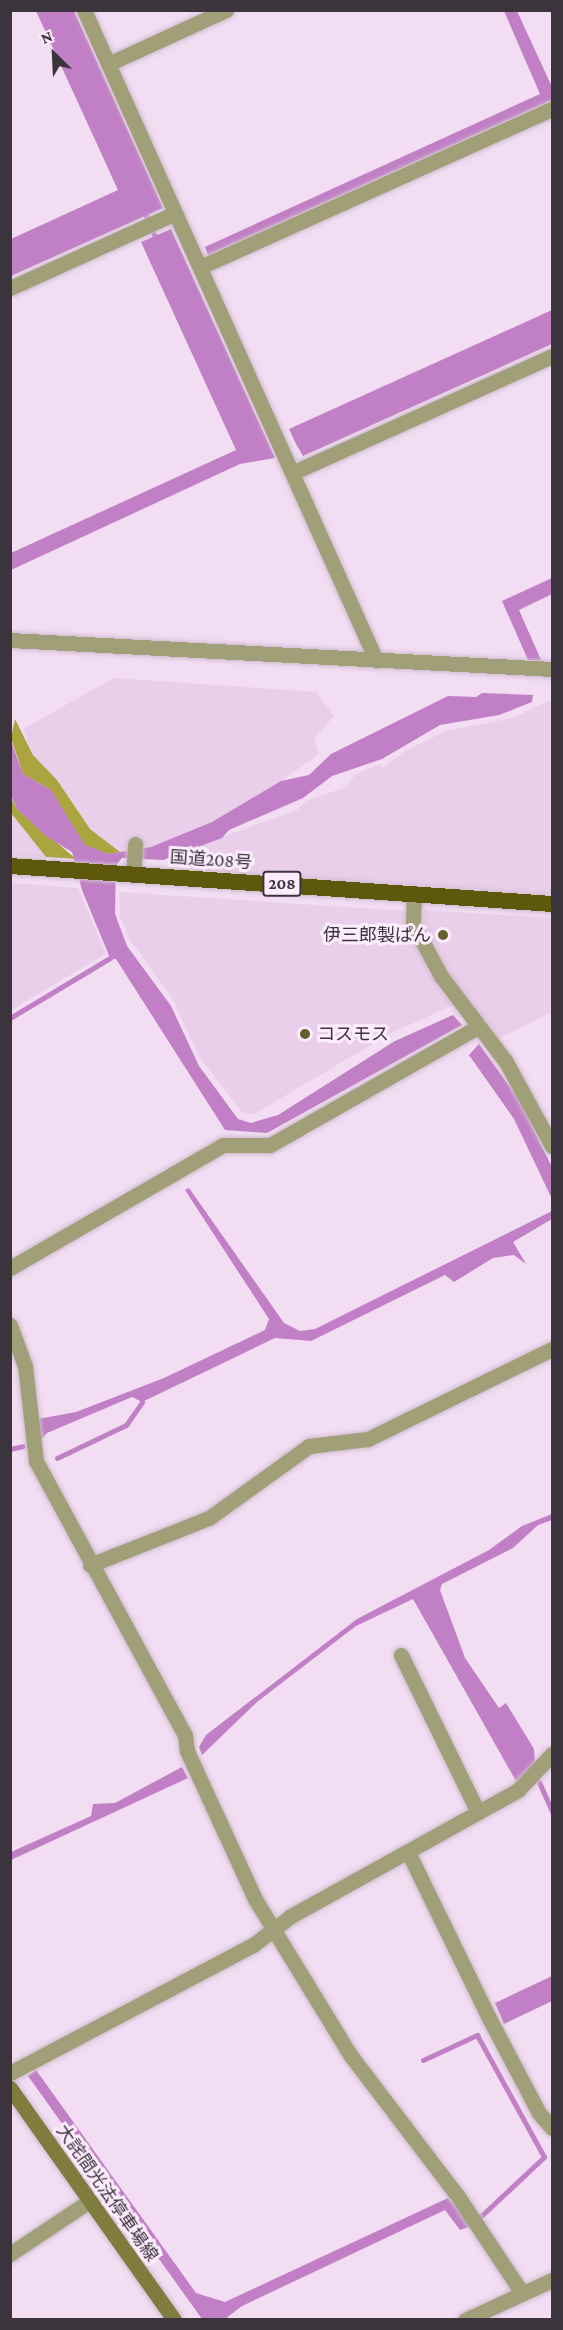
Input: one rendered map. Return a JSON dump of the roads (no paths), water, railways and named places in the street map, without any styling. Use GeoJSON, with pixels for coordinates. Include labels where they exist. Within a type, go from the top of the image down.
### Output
{"type":"FeatureCollection","features":[{"type":"Feature","properties":{"kind":"highway","name":"国道208号"},"geometry":{"type":"LineString","coordinates":[[10,866],[134,869],[552,904]]}},
{"type":"Feature","properties":{"kind":"main road","name":"大詫間光法停車場線"},"geometry":{"type":"LineString","coordinates":[[10,2088],[16,2107],[174,2319]]}},
{"type":"Feature","properties":{"kind":"street"},"geometry":{"type":"LineString","coordinates":[[84,10],[294,472],[376,660]]}},
{"type":"Feature","properties":{"kind":"street"},"geometry":{"type":"LineString","coordinates":[[108,64],[226,10]]}},
{"type":"Feature","properties":{"kind":"street"},"geometry":{"type":"LineString","coordinates":[[200,267],[552,109]]}},
{"type":"Feature","properties":{"kind":"street"},"geometry":{"type":"LineString","coordinates":[[10,288],[175,213]]}},
{"type":"Feature","properties":{"kind":"street"},"geometry":{"type":"LineString","coordinates":[[294,472],[552,356]]}},
{"type":"Feature","properties":{"kind":"street"},"geometry":{"type":"LineString","coordinates":[[10,640],[552,669]]}},
{"type":"Feature","properties":{"kind":"street"},"geometry":{"type":"LineString","coordinates":[[134,869],[135,844]]}},
{"type":"Feature","properties":{"kind":"street"},"geometry":{"type":"LineString","coordinates":[[414,893],[413,924],[441,976],[528,1096],[552,1146]]}},
{"type":"Feature","properties":{"kind":"street"},"geometry":{"type":"LineString","coordinates":[[10,1268],[223,1145],[270,1145],[478,1027]]}},
{"type":"Feature","properties":{"kind":"street"},"geometry":{"type":"LineString","coordinates":[[10,1325],[26,1366],[36,1461],[90,1565],[185,1735],[187,1751],[273,1932],[351,2056],[457,2195],[522,2293]]}},
{"type":"Feature","properties":{"kind":"street"},"geometry":{"type":"LineString","coordinates":[[90,1565],[209,1518],[309,1446],[368,1439],[552,1349]]}},
{"type":"Feature","properties":{"kind":"street"},"geometry":{"type":"LineString","coordinates":[[401,1655],[478,1812]]}},
{"type":"Feature","properties":{"kind":"street"},"geometry":{"type":"LineString","coordinates":[[10,2073],[273,1932],[518,1790],[552,1754]]}},
{"type":"Feature","properties":{"kind":"street"},"geometry":{"type":"LineString","coordinates":[[408,1852],[489,2018],[539,2113],[552,2128]]}},
{"type":"Feature","properties":{"kind":"street"},"geometry":{"type":"LineString","coordinates":[[10,2254],[88,2202]]}},
{"type":"Feature","properties":{"kind":"street"},"geometry":{"type":"LineString","coordinates":[[465,2319],[552,2280]]}},
{"type":"Feature","properties":{"kind":"waterway"},"geometry":{"type":"LineString","coordinates":[[143,209],[157,242]]}},
{"type":"Feature","properties":{"kind":"waterway"},"geometry":{"type":"LineString","coordinates":[[10,1018],[110,958]]}},
{"type":"Feature","properties":{"kind":"waterway"},"geometry":{"type":"LineString","coordinates":[[57,1458],[126,1425],[142,1402]]}},
{"type":"Feature","properties":{"kind":"waterway"},"geometry":{"type":"LineString","coordinates":[[10,1449],[23,1446]]}},
{"type":"Feature","properties":{"kind":"waterway"},"geometry":{"type":"LineString","coordinates":[[539,1782],[552,1811]]}},
{"type":"Feature","properties":{"kind":"waterway"},"geometry":{"type":"LineString","coordinates":[[423,2060],[477,2035],[544,2157],[479,2218]]}},
{"type":"Feature","properties":{"kind":"place","name":"伊三郎製ぱん"},"geometry":{"type":"Point","coordinates":[443,935]}},
{"type":"Feature","properties":{"kind":"place","name":"コスモス"},"geometry":{"type":"Point","coordinates":[305,1034]}}]}
